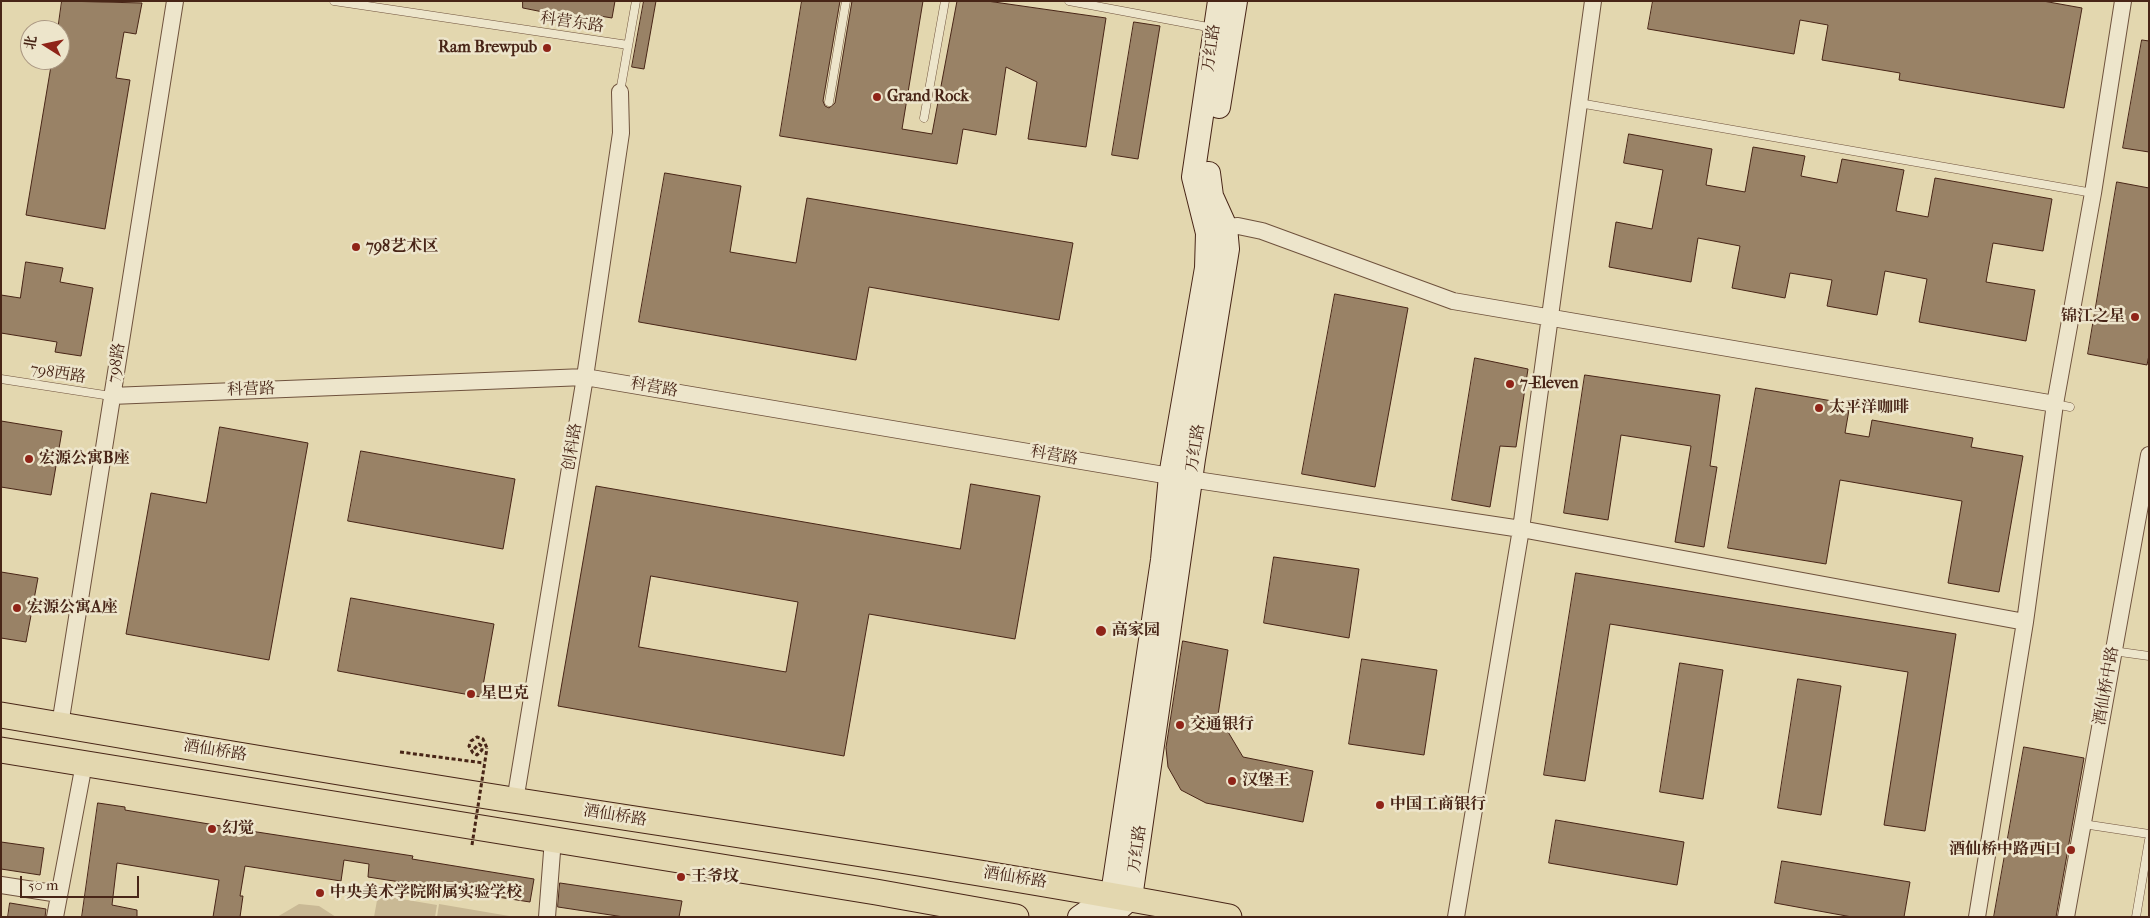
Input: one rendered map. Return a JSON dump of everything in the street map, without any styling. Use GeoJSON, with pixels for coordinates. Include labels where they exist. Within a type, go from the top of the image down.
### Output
{"type":"FeatureCollection","features":[{"type":"Feature","properties":{"kind":"main road","name":"酒仙桥路"},"geometry":{"type":"LineString","coordinates":[[1,715],[1118,903],[1229,917]]}},
{"type":"Feature","properties":{"kind":"main road","name":"酒仙桥路"},"geometry":{"type":"LineString","coordinates":[[1,750],[553,839],[1016,917]]}},
{"type":"Feature","properties":{"kind":"street","name":"798路"},"geometry":{"type":"LineString","coordinates":[[60,725],[175,1]]}},
{"type":"Feature","properties":{"kind":"street","name":"万红路"},"geometry":{"type":"LineString","coordinates":[[1181,478],[1206,268],[1207,233],[1193,177],[1219,1]]}},
{"type":"Feature","properties":{"kind":"street","name":"万红路"},"geometry":{"type":"LineString","coordinates":[[1118,903],[1162,560],[1181,478],[1228,250],[1226,227],[1212,196],[1208,171],[1236,1]]}},
{"type":"Feature","properties":{"kind":"street"},"geometry":{"type":"LineString","coordinates":[[1456,917],[1521,529],[1593,1]]}},
{"type":"Feature","properties":{"kind":"street"},"geometry":{"type":"LineString","coordinates":[[1977,917],[2025,622],[2063,406],[2093,193],[2123,1]]}},
{"type":"Feature","properties":{"kind":"street","name":"创科路"},"geometry":{"type":"LineString","coordinates":[[515,801],[585,377],[621,133],[620,92]]}},
{"type":"Feature","properties":{"kind":"street"},"geometry":{"type":"LineString","coordinates":[[1226,227],[1238,226],[1262,232],[1454,302],[2063,406]]}},
{"type":"Feature","properties":{"kind":"street","name":"科营路"},"geometry":{"type":"LineString","coordinates":[[111,396],[585,377],[1181,478],[1521,529],[2025,622]]}},
{"type":"Feature","properties":{"kind":"street","name":"酒仙桥中路"},"geometry":{"type":"LineString","coordinates":[[2066,917],[2149,455]]}},
{"type":"Feature","properties":{"kind":"street"},"geometry":{"type":"LineString","coordinates":[[56,917],[84,764]]}},
{"type":"Feature","properties":{"kind":"street"},"geometry":{"type":"LineString","coordinates":[[547,917],[553,839]]}},
{"type":"Feature","properties":{"kind":"street"},"geometry":{"type":"LineString","coordinates":[[1,885],[59,894]]}},
{"type":"Feature","properties":{"kind":"street"},"geometry":{"type":"LineString","coordinates":[[1079,917],[1118,903]]}},
{"type":"Feature","properties":{"kind":"lane","name":"科营东路"},"geometry":{"type":"LineString","coordinates":[[334,1],[628,45]]}},
{"type":"Feature","properties":{"kind":"lane"},"geometry":{"type":"LineString","coordinates":[[620,92],[636,1]]}},
{"type":"Feature","properties":{"kind":"lane"},"geometry":{"type":"LineString","coordinates":[[829,102],[846,1]]}},
{"type":"Feature","properties":{"kind":"lane"},"geometry":{"type":"LineString","coordinates":[[924,118],[945,1]]}},
{"type":"Feature","properties":{"kind":"lane"},"geometry":{"type":"LineString","coordinates":[[1069,1],[1215,28]]}},
{"type":"Feature","properties":{"kind":"lane"},"geometry":{"type":"LineString","coordinates":[[1579,103],[2093,193]]}},
{"type":"Feature","properties":{"kind":"lane","name":"798西路"},"geometry":{"type":"LineString","coordinates":[[1,379],[111,396]]}},
{"type":"Feature","properties":{"kind":"lane"},"geometry":{"type":"LineString","coordinates":[[2113,651],[2149,656]]}},
{"type":"Feature","properties":{"kind":"lane"},"geometry":{"type":"LineString","coordinates":[[2083,824],[2149,834]]}},
{"type":"Feature","properties":{"kind":"lane"},"geometry":{"type":"LineString","coordinates":[[2136,917],[2149,840]]}},
{"type":"Feature","properties":{"kind":"path"},"geometry":{"type":"LineString","coordinates":[[472,845],[487,748],[484,738],[471,741],[469,746],[473,753],[477,755],[482,750],[482,746],[479,744],[474,749]]}},
{"type":"Feature","properties":{"kind":"path"},"geometry":{"type":"LineString","coordinates":[[400,752],[484,763]]}},
{"type":"Feature","properties":{"kind":"shaded area"},"geometry":{"type":"Polygon","coordinates":[[[378,895],[437,905],[435,917],[374,917],[378,895]]]}},
{"type":"Feature","properties":{"kind":"shaded area"},"geometry":{"type":"Polygon","coordinates":[[[299,904],[319,906],[336,917],[277,917],[299,904]]]}},
{"type":"Feature","properties":{"kind":"shaded area"},"geometry":{"type":"Polygon","coordinates":[[[439,904],[515,917],[437,917],[439,904]]]}},
{"type":"Feature","properties":{"kind":"building"},"geometry":{"type":"Polygon","coordinates":[[[62,1],[142,3],[136,34],[124,32],[116,78],[130,80],[105,229],[26,215],[50,70],[70,70],[70,20],[59,20],[62,1]]]}},
{"type":"Feature","properties":{"kind":"building"},"geometry":{"type":"Polygon","coordinates":[[[523,1],[615,1],[612,18],[594,15],[594,19],[573,16],[573,18],[523,8],[523,1]]]}},
{"type":"Feature","properties":{"kind":"building"},"geometry":{"type":"Polygon","coordinates":[[[644,1],[656,1],[644,69],[632,67],[644,1]]]}},
{"type":"Feature","properties":{"kind":"building"},"geometry":{"type":"Polygon","coordinates":[[[802,1],[840,1],[823,101],[825,106],[829,108],[835,103],[852,1],[923,1],[902,129],[932,134],[957,1],[987,1],[1106,18],[1086,147],[1028,139],[1037,82],[1006,67],[996,135],[963,129],[957,164],[780,136],[802,1]]]}},
{"type":"Feature","properties":{"kind":"building"},"geometry":{"type":"Polygon","coordinates":[[[1653,1],[2043,1],[2082,8],[2064,108],[1899,80],[1900,73],[1822,60],[1828,25],[1800,20],[1794,54],[1648,29],[1653,1]]]}},
{"type":"Feature","properties":{"kind":"building"},"geometry":{"type":"Polygon","coordinates":[[[1134,22],[1160,26],[1138,159],[1112,155],[1134,22]]]}},
{"type":"Feature","properties":{"kind":"building"},"geometry":{"type":"Polygon","coordinates":[[[2142,40],[2149,41],[2149,152],[2123,148],[2142,40]]]}},
{"type":"Feature","properties":{"kind":"building"},"geometry":{"type":"Polygon","coordinates":[[[1629,134],[1712,149],[1706,185],[1745,192],[1753,147],[1805,156],[1801,176],[1837,183],[1842,159],[1904,170],[1896,211],[1928,217],[1935,178],[2052,199],[2043,251],[1993,243],[1986,282],[2035,290],[2026,341],[1919,322],[1927,279],[1885,271],[1877,315],[1827,306],[1832,280],[1790,273],[1785,298],[1732,288],[1740,246],[1698,238],[1691,282],[1609,267],[1616,222],[1652,229],[1663,170],[1624,163],[1629,134]]]}},
{"type":"Feature","properties":{"kind":"building"},"geometry":{"type":"Polygon","coordinates":[[[665,173],[741,186],[730,252],[796,263],[807,198],[1073,243],[1059,320],[869,287],[856,360],[639,322],[665,173]]]}},
{"type":"Feature","properties":{"kind":"building"},"geometry":{"type":"Polygon","coordinates":[[[2117,182],[2149,188],[2149,355],[2147,365],[2088,354],[2117,182]]]}},
{"type":"Feature","properties":{"kind":"building"},"geometry":{"type":"Polygon","coordinates":[[[26,262],[63,268],[60,282],[93,288],[81,356],[55,352],[57,342],[1,333],[1,295],[20,298],[26,262]]]}},
{"type":"Feature","properties":{"kind":"building"},"geometry":{"type":"Polygon","coordinates":[[[1335,294],[1408,308],[1375,487],[1302,474],[1335,294]]]}},
{"type":"Feature","properties":{"kind":"building"},"geometry":{"type":"Polygon","coordinates":[[[1475,358],[1528,369],[1516,447],[1500,446],[1490,507],[1452,500],[1475,358]]]}},
{"type":"Feature","properties":{"kind":"building"},"geometry":{"type":"Polygon","coordinates":[[[1585,375],[1720,395],[1710,466],[1717,467],[1704,547],[1675,542],[1691,446],[1621,435],[1608,520],[1564,513],[1585,375]]]}},
{"type":"Feature","properties":{"kind":"building"},"geometry":{"type":"Polygon","coordinates":[[[1756,388],[1850,404],[1845,433],[1869,437],[1872,420],[1973,438],[1971,447],[2023,456],[1999,592],[1948,583],[1962,501],[1840,480],[1826,564],[1728,548],[1756,388]]]}},
{"type":"Feature","properties":{"kind":"building","name":"宏源公寓B座"},"geometry":{"type":"Polygon","coordinates":[[[1,421],[62,431],[51,495],[1,487],[1,421]]]}},
{"type":"Feature","properties":{"kind":"building"},"geometry":{"type":"Polygon","coordinates":[[[220,427],[308,443],[269,660],[126,634],[151,493],[206,503],[220,427]]]}},
{"type":"Feature","properties":{"kind":"building"},"geometry":{"type":"Polygon","coordinates":[[[361,451],[515,479],[503,549],[348,521],[361,451]]]}},
{"type":"Feature","properties":{"kind":"building"},"geometry":{"type":"Polygon","coordinates":[[[971,484],[1040,496],[1015,639],[869,614],[844,756],[558,706],[596,486],[960,549],[971,484]],[[651,576],[639,647],[786,672],[798,602],[651,576]]]}},
{"type":"Feature","properties":{"kind":"building"},"geometry":{"type":"Polygon","coordinates":[[[1274,557],[1359,569],[1349,638],[1264,623],[1274,557]]]}},
{"type":"Feature","properties":{"kind":"building","name":"宏源公寓A座"},"geometry":{"type":"Polygon","coordinates":[[[1,572],[38,578],[26,642],[1,638],[1,572]]]}},
{"type":"Feature","properties":{"kind":"building"},"geometry":{"type":"Polygon","coordinates":[[[1576,573],[1956,634],[1925,831],[1884,825],[1908,672],[1610,624],[1585,781],[1544,775],[1576,573]]]}},
{"type":"Feature","properties":{"kind":"building"},"geometry":{"type":"Polygon","coordinates":[[[351,598],[494,624],[481,697],[338,671],[351,598]]]}},
{"type":"Feature","properties":{"kind":"building"},"geometry":{"type":"Polygon","coordinates":[[[1183,641],[1228,650],[1218,715],[1243,757],[1313,771],[1303,822],[1206,803],[1181,790],[1168,767],[1166,748],[1183,641]]]}},
{"type":"Feature","properties":{"kind":"building"},"geometry":{"type":"Polygon","coordinates":[[[1362,659],[1437,670],[1424,755],[1349,744],[1362,659]]]}},
{"type":"Feature","properties":{"kind":"building"},"geometry":{"type":"Polygon","coordinates":[[[1680,663],[1723,670],[1703,799],[1660,792],[1680,663]]]}},
{"type":"Feature","properties":{"kind":"building"},"geometry":{"type":"Polygon","coordinates":[[[1798,679],[1841,686],[1821,815],[1778,808],[1798,679]]]}},
{"type":"Feature","properties":{"kind":"building"},"geometry":{"type":"Polygon","coordinates":[[[2024,747],[2084,758],[2056,917],[1994,917],[2024,747]]]}},
{"type":"Feature","properties":{"kind":"building"},"geometry":{"type":"Polygon","coordinates":[[[98,803],[125,807],[125,810],[413,856],[412,859],[534,879],[530,902],[368,877],[369,864],[344,860],[341,881],[245,866],[240,896],[243,896],[240,917],[213,917],[219,880],[117,863],[112,905],[137,910],[137,917],[82,917],[98,803]]]}},
{"type":"Feature","properties":{"kind":"building"},"geometry":{"type":"Polygon","coordinates":[[[1556,820],[1684,842],[1677,885],[1549,863],[1556,820]]]}},
{"type":"Feature","properties":{"kind":"building"},"geometry":{"type":"Polygon","coordinates":[[[1,842],[44,848],[40,875],[1,869],[1,842]]]}},
{"type":"Feature","properties":{"kind":"building"},"geometry":{"type":"Polygon","coordinates":[[[1782,861],[1910,882],[1904,917],[1852,917],[1775,903],[1782,861]]]}},
{"type":"Feature","properties":{"kind":"building"},"geometry":{"type":"Polygon","coordinates":[[[560,883],[682,901],[679,917],[624,917],[558,907],[560,883]]]}},
{"type":"Feature","properties":{"kind":"building"},"geometry":{"type":"Polygon","coordinates":[[[10,903],[46,909],[45,917],[8,917],[10,903]]]}},
{"type":"Feature","properties":{"kind":"place","name":"Ram Brewpub"},"geometry":{"type":"Point","coordinates":[547,48]}},
{"type":"Feature","properties":{"kind":"place","name":"Grand Rock"},"geometry":{"type":"Point","coordinates":[877,97]}},
{"type":"Feature","properties":{"kind":"place","name":"798艺术区"},"geometry":{"type":"Point","coordinates":[356,247]}},
{"type":"Feature","properties":{"kind":"place","name":"锦江之星"},"geometry":{"type":"Point","coordinates":[2135,317]}},
{"type":"Feature","properties":{"kind":"place","name":"7-Eleven"},"geometry":{"type":"Point","coordinates":[1510,384]}},
{"type":"Feature","properties":{"kind":"place","name":"太平洋咖啡"},"geometry":{"type":"Point","coordinates":[1819,408]}},
{"type":"Feature","properties":{"kind":"place","name":"宏源公寓B座"},"geometry":{"type":"Point","coordinates":[29,459]}},
{"type":"Feature","properties":{"kind":"place","name":"宏源公寓A座"},"geometry":{"type":"Point","coordinates":[17,608]}},
{"type":"Feature","properties":{"kind":"place","name":"高家园"},"geometry":{"type":"Point","coordinates":[1101,631]}},
{"type":"Feature","properties":{"kind":"place","name":"星巴克"},"geometry":{"type":"Point","coordinates":[471,694]}},
{"type":"Feature","properties":{"kind":"place","name":"交通银行"},"geometry":{"type":"Point","coordinates":[1180,725]}},
{"type":"Feature","properties":{"kind":"place","name":"汉堡王"},"geometry":{"type":"Point","coordinates":[1232,781]}},
{"type":"Feature","properties":{"kind":"place","name":"中国工商银行"},"geometry":{"type":"Point","coordinates":[1380,805]}},
{"type":"Feature","properties":{"kind":"place","name":"幻觉"},"geometry":{"type":"Point","coordinates":[212,829]}},
{"type":"Feature","properties":{"kind":"place","name":"酒仙桥中路西口"},"geometry":{"type":"Point","coordinates":[2071,850]}},
{"type":"Feature","properties":{"kind":"place","name":"王爷坟"},"geometry":{"type":"Point","coordinates":[681,877]}},
{"type":"Feature","properties":{"kind":"place","name":"中央美术学院附属实验学校"},"geometry":{"type":"Point","coordinates":[320,893]}}]}
